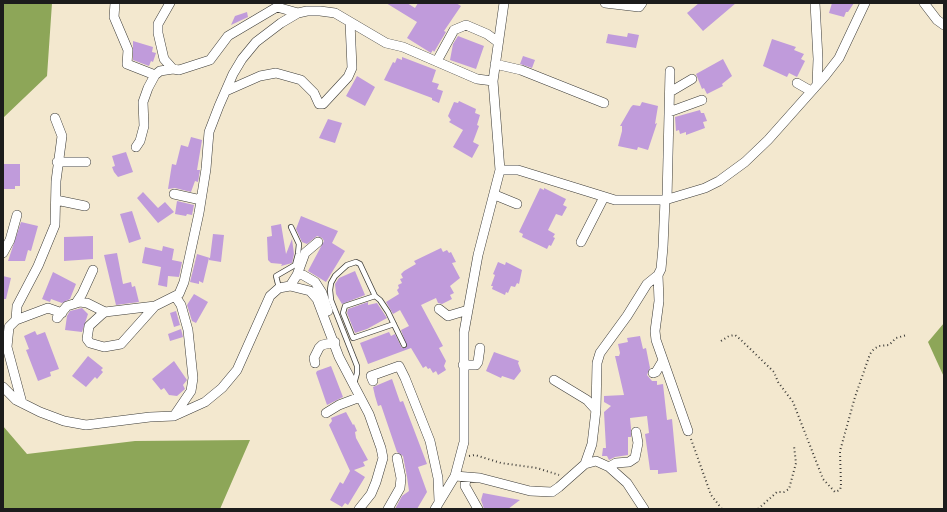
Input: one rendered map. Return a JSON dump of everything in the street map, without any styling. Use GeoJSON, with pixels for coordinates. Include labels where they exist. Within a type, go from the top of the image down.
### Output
{"type":"FeatureCollection","features":[{"type":"Feature","properties":{"kind":"street"},"geometry":{"type":"LineString","coordinates":[[115,3],[114,17],[128,50],[127,64],[155,75]]}},
{"type":"Feature","properties":{"kind":"street"},"geometry":{"type":"LineString","coordinates":[[170,3],[158,24],[158,33],[164,59],[173,69]]}},
{"type":"Feature","properties":{"kind":"street"},"geometry":{"type":"LineString","coordinates":[[437,506],[455,476],[461,456],[465,430],[463,365],[464,332],[478,255],[495,195],[500,170],[493,81],[504,3]]}},
{"type":"Feature","properties":{"kind":"street"},"geometry":{"type":"LineString","coordinates":[[609,3],[639,7],[642,3]]}},
{"type":"Feature","properties":{"kind":"street"},"geometry":{"type":"LineString","coordinates":[[814,88],[818,59],[815,3]]}},
{"type":"Feature","properties":{"kind":"street"},"geometry":{"type":"LineString","coordinates":[[500,170],[518,170],[604,197],[631,201],[666,200],[705,188],[733,172],[768,140],[814,88],[839,58],[865,3]]}},
{"type":"Feature","properties":{"kind":"street"},"geometry":{"type":"LineString","coordinates":[[924,3],[937,20],[944,24]]}},
{"type":"Feature","properties":{"kind":"street"},"geometry":{"type":"LineString","coordinates":[[136,147],[140,141],[144,126],[143,102],[155,75],[160,71],[173,69],[179,70],[210,60],[228,36],[277,7],[298,12],[320,10],[335,13],[386,43],[403,47],[477,79],[493,81]]}},
{"type":"Feature","properties":{"kind":"street"},"geometry":{"type":"LineString","coordinates":[[155,306],[121,344],[114,346],[95,346],[90,344],[87,339],[89,326],[93,320],[105,312],[155,306],[179,294],[184,282],[201,200],[206,169],[209,132],[233,74],[256,42],[298,12]]}},
{"type":"Feature","properties":{"kind":"street"},"geometry":{"type":"LineString","coordinates":[[226,91],[260,76],[276,73],[301,80],[314,92],[319,104],[323,104],[348,77],[352,68],[350,22]]}},
{"type":"Feature","properties":{"kind":"street"},"geometry":{"type":"LineString","coordinates":[[437,61],[454,30],[466,25],[486,34],[498,42]]}},
{"type":"Feature","properties":{"kind":"street"},"geometry":{"type":"LineString","coordinates":[[495,64],[521,70],[604,103]]}},
{"type":"Feature","properties":{"kind":"street"},"geometry":{"type":"LineString","coordinates":[[585,464],[592,444],[596,410],[596,375],[600,353],[627,316],[647,284],[658,275],[661,269],[664,247],[670,112],[670,71]]}},
{"type":"Feature","properties":{"kind":"street"},"geometry":{"type":"LineString","coordinates":[[670,92],[692,79]]}},
{"type":"Feature","properties":{"kind":"street"},"geometry":{"type":"LineString","coordinates":[[797,83],[814,88]]}},
{"type":"Feature","properties":{"kind":"street"},"geometry":{"type":"LineString","coordinates":[[670,112],[702,100]]}},
{"type":"Feature","properties":{"kind":"street"},"geometry":{"type":"LineString","coordinates":[[16,320],[17,306],[38,266],[55,225],[57,162],[62,136],[55,118]]}},
{"type":"Feature","properties":{"kind":"street"},"geometry":{"type":"LineString","coordinates":[[57,162],[86,162]]}},
{"type":"Feature","properties":{"kind":"street"},"geometry":{"type":"LineString","coordinates":[[174,194],[201,200]]}},
{"type":"Feature","properties":{"kind":"street"},"geometry":{"type":"LineString","coordinates":[[495,195],[516,204]]}},
{"type":"Feature","properties":{"kind":"street"},"geometry":{"type":"LineString","coordinates":[[581,242],[604,197]]}},
{"type":"Feature","properties":{"kind":"street"},"geometry":{"type":"LineString","coordinates":[[56,200],[85,206]]}},
{"type":"Feature","properties":{"kind":"street"},"geometry":{"type":"LineString","coordinates":[[3,253],[10,240],[17,215]]}},
{"type":"Feature","properties":{"kind":"street"},"geometry":{"type":"LineString","coordinates":[[290,286],[297,275],[305,254],[318,242]]}},
{"type":"Feature","properties":{"kind":"street"},"geometry":{"type":"LineString","coordinates":[[76,303],[82,294],[92,270]]}},
{"type":"Feature","properties":{"kind":"street"},"geometry":{"type":"LineString","coordinates":[[297,275],[303,275],[315,282],[320,289],[343,351],[339,357]]}},
{"type":"Feature","properties":{"kind":"street"},"geometry":{"type":"LineString","coordinates":[[658,275],[659,301],[655,330],[662,362],[688,431]]}},
{"type":"Feature","properties":{"kind":"street"},"geometry":{"type":"LineString","coordinates":[[3,387],[16,400],[22,403],[64,421],[86,425],[150,417],[174,416],[205,402],[222,388],[237,370],[270,296],[279,288],[290,286],[310,291],[317,299],[335,342],[339,357],[376,431],[383,458],[371,494],[359,509]]}},
{"type":"Feature","properties":{"kind":"street"},"geometry":{"type":"LineString","coordinates":[[174,416],[191,391],[193,378],[188,330],[181,305],[175,296]]}},
{"type":"Feature","properties":{"kind":"street"},"geometry":{"type":"LineString","coordinates":[[22,403],[7,347],[9,327],[16,320],[48,308],[59,316],[66,306],[76,303],[87,303],[105,312]]}},
{"type":"Feature","properties":{"kind":"street"},"geometry":{"type":"LineString","coordinates":[[439,309],[448,316],[468,310]]}},
{"type":"Feature","properties":{"kind":"street"},"geometry":{"type":"LineString","coordinates":[[315,363],[314,358],[319,348],[322,345],[335,342]]}},
{"type":"Feature","properties":{"kind":"street"},"geometry":{"type":"LineString","coordinates":[[463,365],[476,365],[478,362],[480,348]]}},
{"type":"Feature","properties":{"kind":"street"},"geometry":{"type":"LineString","coordinates":[[653,373],[656,372],[662,362]]}},
{"type":"Feature","properties":{"kind":"street"},"geometry":{"type":"LineString","coordinates":[[374,381],[371,376],[391,367],[399,366],[430,441],[438,478],[437,506]]}},
{"type":"Feature","properties":{"kind":"street"},"geometry":{"type":"LineString","coordinates":[[554,380],[587,400],[596,410]]}},
{"type":"Feature","properties":{"kind":"street"},"geometry":{"type":"LineString","coordinates":[[326,413],[339,405],[360,397]]}},
{"type":"Feature","properties":{"kind":"street"},"geometry":{"type":"LineString","coordinates":[[609,467],[616,463],[629,462],[635,458],[638,443],[636,432]]}},
{"type":"Feature","properties":{"kind":"street"},"geometry":{"type":"LineString","coordinates":[[388,509],[400,488],[401,478],[397,458]]}},
{"type":"Feature","properties":{"kind":"street"},"geometry":{"type":"LineString","coordinates":[[455,476],[540,493],[552,492],[585,464],[596,461],[609,467],[626,483],[644,509]]}},
{"type":"Feature","properties":{"kind":"street"},"geometry":{"type":"LineString","coordinates":[[466,477],[465,486],[478,509]]}},
{"type":"Feature","properties":{"kind":"lane"},"geometry":{"type":"LineString","coordinates":[[279,288],[276,276],[295,265],[298,254],[299,244],[291,227]]}},
{"type":"Feature","properties":{"kind":"lane"},"geometry":{"type":"LineString","coordinates":[[353,386],[358,373],[357,366],[331,300],[331,283],[335,276],[347,265],[356,262],[360,264],[375,296],[380,300],[404,345]]}},
{"type":"Feature","properties":{"kind":"lane"},"geometry":{"type":"LineString","coordinates":[[375,296],[345,306],[343,313],[354,338],[394,324]]}},
{"type":"Feature","properties":{"kind":"path"},"geometry":{"type":"LineString","coordinates":[[721,341],[729,336],[740,338],[774,372],[778,382],[793,402],[823,479],[835,492],[840,490],[841,486],[840,451],[842,442],[870,354],[879,346],[889,345],[896,338],[907,335]]}},
{"type":"Feature","properties":{"kind":"path"},"geometry":{"type":"LineString","coordinates":[[688,431],[711,495],[722,509]]}},
{"type":"Feature","properties":{"kind":"path"},"geometry":{"type":"LineString","coordinates":[[758,509],[777,492],[784,492],[789,489],[796,463],[794,446]]}},
{"type":"Feature","properties":{"kind":"path"},"geometry":{"type":"LineString","coordinates":[[461,456],[475,455],[501,463],[537,468],[561,475],[567,480]]}},
{"type":"Feature","properties":{"kind":"green space"},"geometry":{"type":"Polygon","coordinates":[[[3,3],[52,3],[47,76],[3,118],[3,3]]]}},
{"type":"Feature","properties":{"kind":"green space"},"geometry":{"type":"Polygon","coordinates":[[[944,323],[944,377],[928,342],[944,323]]]}},
{"type":"Feature","properties":{"kind":"green space"},"geometry":{"type":"Polygon","coordinates":[[[3,426],[27,454],[135,441],[250,440],[220,509],[3,509],[3,426]]]}},
{"type":"Feature","properties":{"kind":"building"},"geometry":{"type":"Polygon","coordinates":[[[386,3],[407,3],[415,8],[418,3],[456,3],[461,6],[444,31],[446,32],[434,52],[433,50],[431,53],[407,38],[417,22],[386,3]]]}},
{"type":"Feature","properties":{"kind":"building"},"geometry":{"type":"Polygon","coordinates":[[[699,3],[736,3],[703,31],[687,13],[699,3]]]}},
{"type":"Feature","properties":{"kind":"building"},"geometry":{"type":"Polygon","coordinates":[[[832,3],[854,3],[848,12],[846,12],[844,17],[829,13],[832,3]]]}},
{"type":"Feature","properties":{"kind":"building"},"geometry":{"type":"Polygon","coordinates":[[[247,12],[248,17],[231,25],[235,16],[247,12]]]}},
{"type":"Feature","properties":{"kind":"building"},"geometry":{"type":"Polygon","coordinates":[[[628,33],[639,35],[636,48],[606,43],[608,34],[627,37],[628,33]]]}},
{"type":"Feature","properties":{"kind":"building"},"geometry":{"type":"Polygon","coordinates":[[[458,36],[484,46],[476,69],[450,60],[453,44],[458,36]]]}},
{"type":"Feature","properties":{"kind":"building"},"geometry":{"type":"Polygon","coordinates":[[[772,39],[796,47],[794,50],[804,54],[801,59],[805,61],[797,77],[789,73],[787,77],[763,66],[772,39]]]}},
{"type":"Feature","properties":{"kind":"building"},"geometry":{"type":"Polygon","coordinates":[[[133,41],[153,47],[152,52],[156,53],[153,62],[151,61],[149,66],[133,60],[133,41]]]}},
{"type":"Feature","properties":{"kind":"building"},"geometry":{"type":"Polygon","coordinates":[[[523,56],[535,60],[532,68],[520,64],[523,56]]]}},
{"type":"Feature","properties":{"kind":"building"},"geometry":{"type":"Polygon","coordinates":[[[402,57],[436,70],[432,82],[439,84],[437,89],[443,91],[439,103],[432,100],[432,98],[384,80],[393,62],[395,63],[397,58],[402,60],[402,57]]]}},
{"type":"Feature","properties":{"kind":"building"},"geometry":{"type":"Polygon","coordinates":[[[723,59],[732,76],[722,84],[723,86],[707,94],[704,88],[702,89],[696,74],[723,59]]]}},
{"type":"Feature","properties":{"kind":"building"},"geometry":{"type":"Polygon","coordinates":[[[357,76],[375,87],[365,106],[346,96],[357,76]]]}},
{"type":"Feature","properties":{"kind":"building"},"geometry":{"type":"Polygon","coordinates":[[[459,101],[476,109],[475,113],[480,115],[477,125],[479,126],[473,142],[479,145],[472,158],[453,147],[463,130],[449,122],[451,120],[448,116],[454,102],[458,103],[459,101]]]}},
{"type":"Feature","properties":{"kind":"building"},"geometry":{"type":"Polygon","coordinates":[[[642,102],[658,106],[655,124],[657,123],[648,150],[638,147],[637,150],[618,146],[622,131],[622,126],[620,126],[631,107],[633,105],[640,106],[642,102]]]}},
{"type":"Feature","properties":{"kind":"building"},"geometry":{"type":"Polygon","coordinates":[[[700,110],[701,113],[704,113],[707,121],[703,122],[705,128],[686,135],[686,132],[680,134],[679,130],[676,131],[675,117],[700,110]]]}},
{"type":"Feature","properties":{"kind":"building"},"geometry":{"type":"Polygon","coordinates":[[[328,119],[342,123],[335,143],[319,138],[328,119]]]}},
{"type":"Feature","properties":{"kind":"building"},"geometry":{"type":"Polygon","coordinates":[[[191,137],[202,140],[197,170],[200,170],[198,182],[195,181],[191,192],[175,188],[168,189],[172,164],[176,165],[181,145],[188,147],[191,137]]]}},
{"type":"Feature","properties":{"kind":"building"},"geometry":{"type":"Polygon","coordinates":[[[126,152],[133,172],[118,177],[112,167],[115,166],[112,156],[126,152]]]}},
{"type":"Feature","properties":{"kind":"building"},"geometry":{"type":"Polygon","coordinates":[[[3,164],[20,164],[20,186],[15,186],[15,189],[3,189],[3,164]]]}},
{"type":"Feature","properties":{"kind":"building"},"geometry":{"type":"Polygon","coordinates":[[[540,188],[544,190],[544,188],[566,199],[563,205],[567,207],[562,216],[556,214],[548,230],[555,234],[553,237],[555,238],[551,246],[549,245],[547,249],[522,237],[523,234],[519,232],[540,188]]]}},
{"type":"Feature","properties":{"kind":"building"},"geometry":{"type":"Polygon","coordinates":[[[143,192],[158,208],[165,202],[174,212],[158,223],[137,198],[143,192]]]}},
{"type":"Feature","properties":{"kind":"building"},"geometry":{"type":"Polygon","coordinates":[[[177,201],[194,205],[192,215],[187,214],[186,216],[175,214],[177,201]]]}},
{"type":"Feature","properties":{"kind":"building"},"geometry":{"type":"Polygon","coordinates":[[[132,211],[141,239],[129,243],[120,214],[132,211]]]}},
{"type":"Feature","properties":{"kind":"building"},"geometry":{"type":"Polygon","coordinates":[[[301,216],[338,231],[332,243],[345,251],[326,282],[308,271],[324,241],[322,238],[317,236],[307,244],[302,242],[296,229],[301,216]]]}},
{"type":"Feature","properties":{"kind":"building"},"geometry":{"type":"Polygon","coordinates":[[[21,222],[38,226],[31,251],[28,250],[25,261],[8,261],[21,222]]]}},
{"type":"Feature","properties":{"kind":"building"},"geometry":{"type":"Polygon","coordinates":[[[281,224],[286,254],[292,239],[294,254],[292,263],[281,266],[282,264],[271,263],[268,260],[267,237],[272,236],[271,226],[281,224]]]}},
{"type":"Feature","properties":{"kind":"building"},"geometry":{"type":"Polygon","coordinates":[[[213,234],[224,235],[221,262],[209,260],[209,258],[203,283],[199,281],[199,284],[190,282],[197,254],[210,258],[213,234]]]}},
{"type":"Feature","properties":{"kind":"building"},"geometry":{"type":"Polygon","coordinates":[[[93,236],[93,259],[64,261],[64,237],[93,236]]]}},
{"type":"Feature","properties":{"kind":"building"},"geometry":{"type":"Polygon","coordinates":[[[163,246],[174,249],[172,260],[182,262],[179,277],[168,276],[167,287],[158,285],[161,267],[142,263],[145,247],[162,251],[163,246]]]}},
{"type":"Feature","properties":{"kind":"building"},"geometry":{"type":"Polygon","coordinates":[[[441,248],[443,252],[447,250],[449,253],[451,252],[456,262],[452,263],[460,278],[450,286],[454,293],[450,295],[452,299],[442,304],[438,303],[436,298],[421,305],[443,346],[439,348],[446,361],[444,366],[446,370],[438,375],[436,371],[433,373],[430,368],[428,369],[426,366],[423,368],[411,348],[368,364],[360,343],[389,332],[391,336],[395,334],[402,348],[407,347],[401,330],[409,326],[400,310],[393,314],[386,302],[399,294],[397,290],[399,288],[398,285],[402,283],[400,279],[403,278],[401,274],[416,264],[414,261],[441,248]]]}},
{"type":"Feature","properties":{"kind":"building"},"geometry":{"type":"Polygon","coordinates":[[[117,253],[123,284],[131,282],[132,287],[135,286],[139,302],[116,305],[104,255],[117,253]]]}},
{"type":"Feature","properties":{"kind":"building"},"geometry":{"type":"Polygon","coordinates":[[[498,262],[505,265],[506,262],[522,270],[519,284],[517,283],[515,287],[511,286],[508,293],[506,292],[505,295],[492,289],[493,286],[491,286],[495,275],[493,274],[498,262]]]}},
{"type":"Feature","properties":{"kind":"building"},"geometry":{"type":"Polygon","coordinates":[[[355,271],[365,295],[342,304],[336,294],[335,284],[339,278],[355,271]]]}},
{"type":"Feature","properties":{"kind":"building"},"geometry":{"type":"Polygon","coordinates":[[[53,272],[76,284],[70,299],[62,303],[51,299],[50,302],[42,299],[53,272]]]}},
{"type":"Feature","properties":{"kind":"building"},"geometry":{"type":"Polygon","coordinates":[[[3,276],[11,278],[6,299],[3,299],[3,276]]]}},
{"type":"Feature","properties":{"kind":"building"},"geometry":{"type":"Polygon","coordinates":[[[194,294],[208,302],[196,323],[192,321],[187,305],[194,294]]]}},
{"type":"Feature","properties":{"kind":"building"},"geometry":{"type":"Polygon","coordinates":[[[368,302],[368,305],[377,303],[387,318],[367,329],[355,333],[347,313],[348,309],[368,302]]]}},
{"type":"Feature","properties":{"kind":"building"},"geometry":{"type":"Polygon","coordinates":[[[82,308],[88,314],[82,332],[65,330],[67,316],[70,311],[82,308]]]}},
{"type":"Feature","properties":{"kind":"building"},"geometry":{"type":"Polygon","coordinates":[[[176,311],[180,325],[174,327],[170,313],[176,311]]]}},
{"type":"Feature","properties":{"kind":"building"},"geometry":{"type":"Polygon","coordinates":[[[181,329],[183,337],[170,341],[168,334],[181,329]]]}},
{"type":"Feature","properties":{"kind":"building"},"geometry":{"type":"Polygon","coordinates":[[[35,331],[37,335],[45,332],[59,369],[50,372],[51,376],[38,381],[26,350],[29,349],[24,336],[35,331]]]}},
{"type":"Feature","properties":{"kind":"building"},"geometry":{"type":"Polygon","coordinates":[[[640,336],[643,349],[646,348],[650,368],[647,375],[652,381],[657,381],[657,385],[663,384],[667,420],[672,419],[677,472],[658,474],[658,470],[650,470],[645,434],[649,433],[647,416],[630,418],[631,437],[628,437],[628,455],[615,457],[609,460],[607,456],[602,456],[603,448],[606,448],[604,412],[611,406],[604,402],[604,396],[624,395],[615,356],[619,356],[620,353],[618,344],[628,342],[627,338],[640,336]]]}},
{"type":"Feature","properties":{"kind":"building"},"geometry":{"type":"Polygon","coordinates":[[[494,352],[519,361],[518,363],[521,371],[514,380],[502,376],[501,378],[486,371],[494,352]]]}},
{"type":"Feature","properties":{"kind":"building"},"geometry":{"type":"Polygon","coordinates":[[[88,356],[103,368],[101,370],[103,372],[97,379],[95,377],[86,387],[72,376],[88,356]]]}},
{"type":"Feature","properties":{"kind":"building"},"geometry":{"type":"Polygon","coordinates":[[[174,361],[187,380],[183,385],[185,389],[177,396],[169,395],[164,388],[161,390],[152,379],[174,361]]]}},
{"type":"Feature","properties":{"kind":"building"},"geometry":{"type":"Polygon","coordinates":[[[331,366],[343,397],[327,405],[316,373],[317,371],[331,366]]]}},
{"type":"Feature","properties":{"kind":"building"},"geometry":{"type":"Polygon","coordinates":[[[392,379],[400,402],[403,401],[427,464],[418,467],[427,492],[417,509],[395,509],[402,496],[409,491],[407,477],[403,456],[397,452],[381,405],[378,406],[373,387],[392,379]]]}},
{"type":"Feature","properties":{"kind":"building"},"geometry":{"type":"Polygon","coordinates":[[[346,412],[353,425],[354,424],[357,431],[355,432],[356,438],[368,460],[363,462],[365,466],[354,470],[365,477],[348,505],[345,503],[342,507],[330,500],[340,482],[343,484],[350,471],[329,425],[332,421],[331,418],[346,412]]]}},
{"type":"Feature","properties":{"kind":"building"},"geometry":{"type":"Polygon","coordinates":[[[483,493],[520,500],[508,509],[484,509],[481,500],[483,493]]]}}]}
